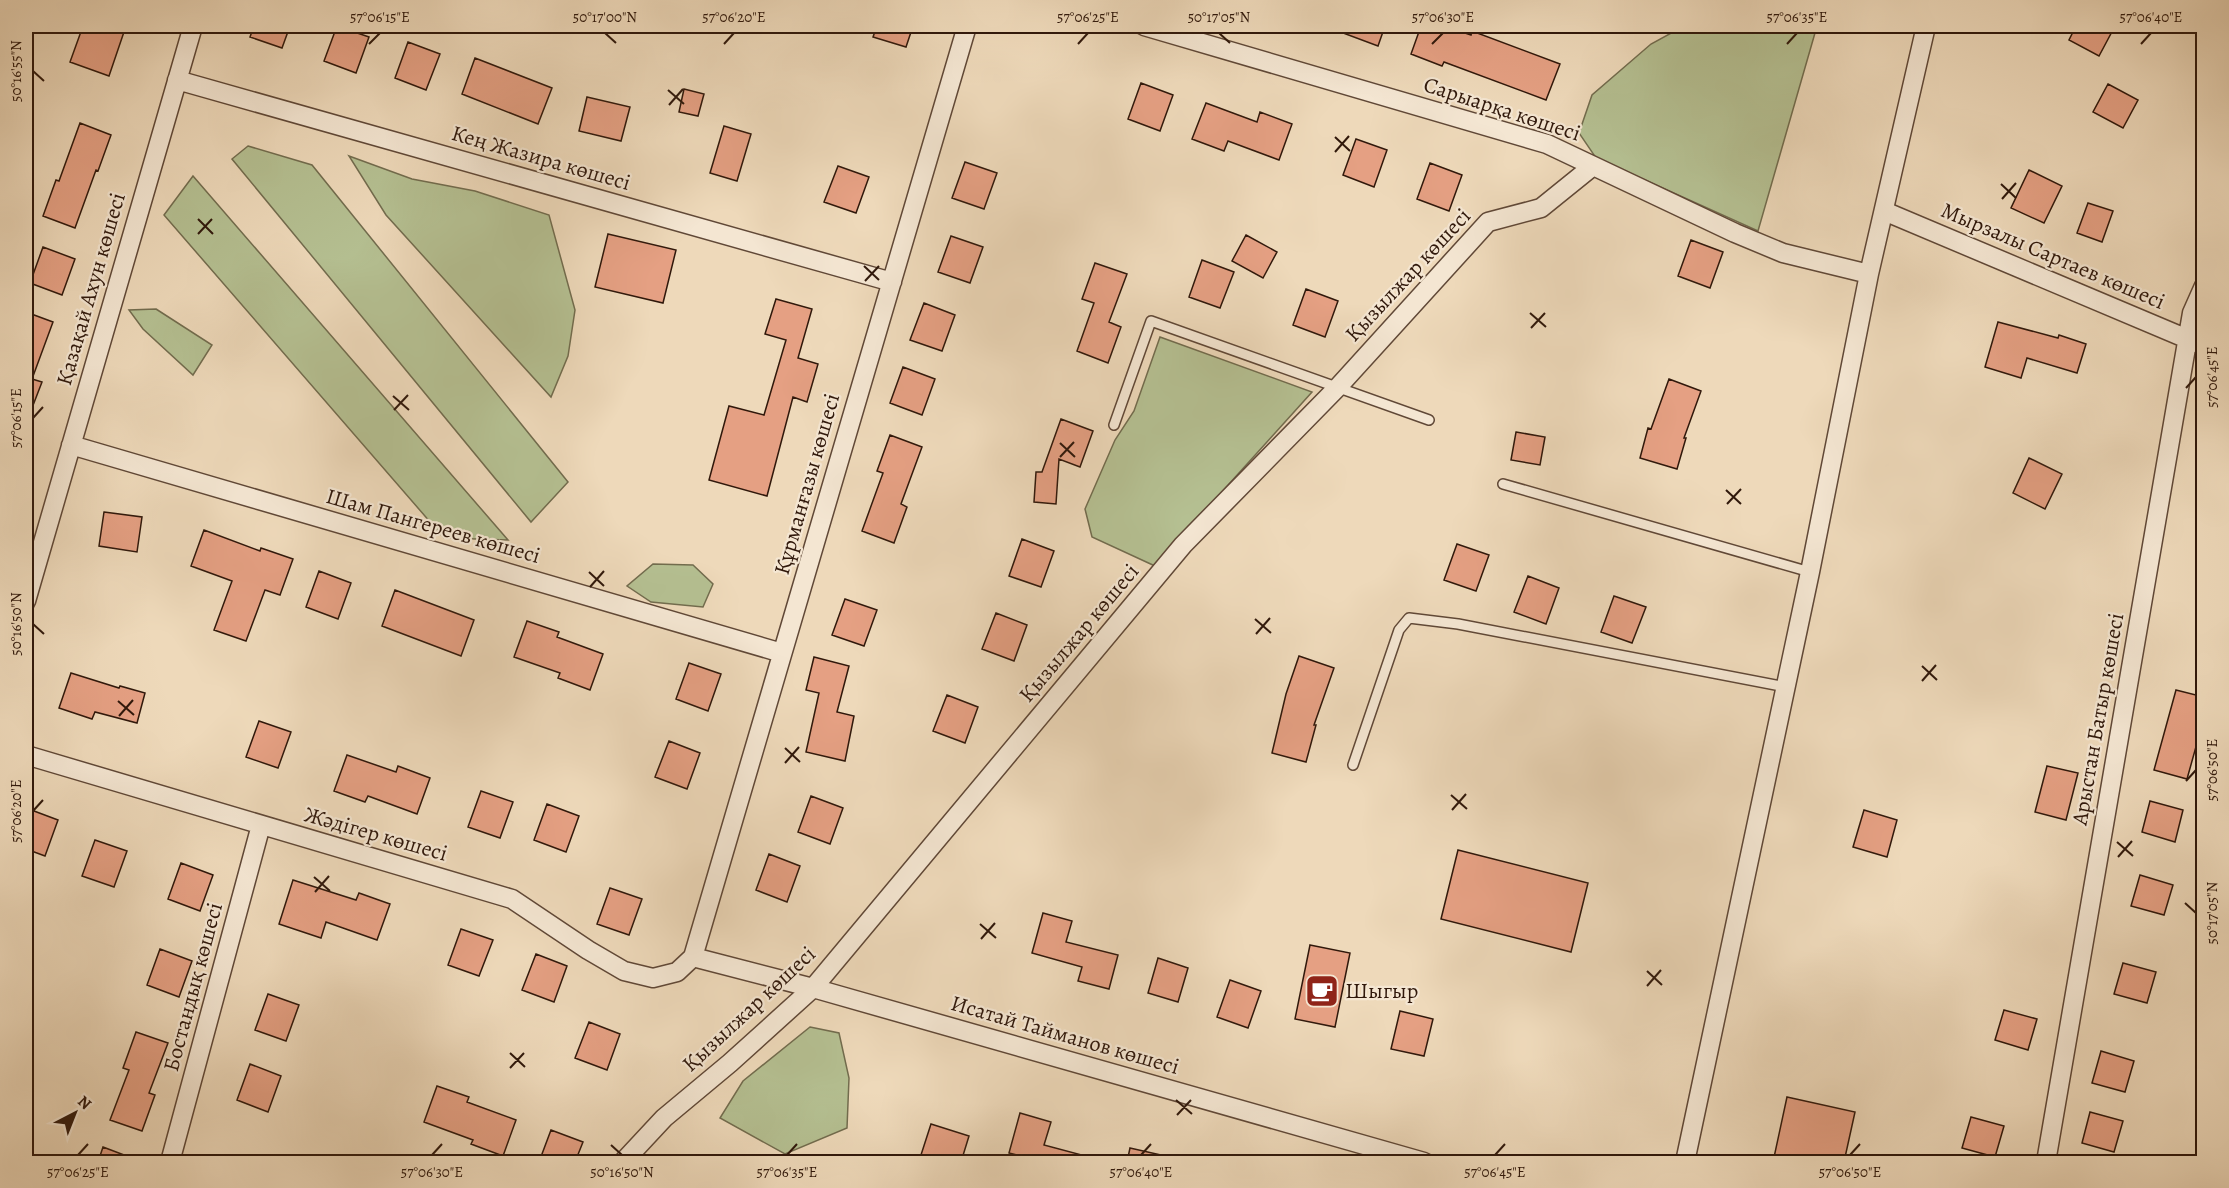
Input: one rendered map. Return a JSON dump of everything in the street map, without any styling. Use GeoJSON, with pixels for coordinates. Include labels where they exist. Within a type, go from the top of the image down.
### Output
{"type":"FeatureCollection","features":[{"type":"Feature","properties":{"kind":"street","name":"Қазақай Ахун көшесі"},"geometry":{"type":"LineString","coordinates":[[26,601],[193,26]]}},
{"type":"Feature","properties":{"kind":"street","name":"Құрманғазы көшесі"},"geometry":{"type":"LineString","coordinates":[[693,957],[967,26]]}},
{"type":"Feature","properties":{"kind":"street","name":"Сарыарқа көшесі"},"geometry":{"type":"LineString","coordinates":[[1144,26],[1547,144],[1783,254],[1869,274]]}},
{"type":"Feature","properties":{"kind":"street"},"geometry":{"type":"LineString","coordinates":[[1685,1162],[1810,572],[1869,274],[1926,26]]}},
{"type":"Feature","properties":{"kind":"street","name":"Кең Жазира көшесі"},"geometry":{"type":"LineString","coordinates":[[177,80],[892,282]]}},
{"type":"Feature","properties":{"kind":"street","name":"Қызылжар көшесі"},"geometry":{"type":"LineString","coordinates":[[623,1162],[664,1118],[730,1063],[813,988],[1183,545],[1338,387],[1488,222],[1541,208],[1593,166]]}},
{"type":"Feature","properties":{"kind":"street","name":"Мырзалы Сартаев көшесі"},"geometry":{"type":"LineString","coordinates":[[1884,211],[2195,342]]}},
{"type":"Feature","properties":{"kind":"street","name":"Арыстан Батыр көшесі"},"geometry":{"type":"LineString","coordinates":[[2046,1162],[2195,342],[2192,313],[2204,286]]}},
{"type":"Feature","properties":{"kind":"street","name":"Шам Пангереев көшесі"},"geometry":{"type":"LineString","coordinates":[[71,445],[782,653]]}},
{"type":"Feature","properties":{"kind":"street","name":"Жәдігер көшесі"},"geometry":{"type":"LineString","coordinates":[[26,755],[512,899],[588,950],[624,970],[653,978],[677,972],[693,957]]}},
{"type":"Feature","properties":{"kind":"street","name":"Бостандық көшесі"},"geometry":{"type":"LineString","coordinates":[[170,1162],[261,825]]}},
{"type":"Feature","properties":{"kind":"street","name":"Исатай Тайманов көшесі"},"geometry":{"type":"LineString","coordinates":[[693,957],[813,988],[1424,1162]]}},
{"type":"Feature","properties":{"kind":"lane"},"geometry":{"type":"LineString","coordinates":[[1114,424],[1151,321],[1430,420]]}},
{"type":"Feature","properties":{"kind":"lane"},"geometry":{"type":"LineString","coordinates":[[1503,484],[1810,572]]}},
{"type":"Feature","properties":{"kind":"lane"},"geometry":{"type":"LineString","coordinates":[[1353,765],[1399,630],[1409,618],[1458,624],[1786,687]]}},
{"type":"Feature","properties":{"kind":"green space"},"geometry":{"type":"Polygon","coordinates":[[[1684,26],[1817,26],[1758,231],[1596,158],[1579,133],[1592,95],[1651,44],[1684,26]]]}},
{"type":"Feature","properties":{"kind":"green space"},"geometry":{"type":"Polygon","coordinates":[[[248,146],[312,165],[568,482],[531,522],[232,159],[248,146]]]}},
{"type":"Feature","properties":{"kind":"green space"},"geometry":{"type":"Polygon","coordinates":[[[349,156],[412,179],[475,191],[549,215],[575,310],[568,356],[551,397],[386,215],[349,156]]]}},
{"type":"Feature","properties":{"kind":"green space"},"geometry":{"type":"Polygon","coordinates":[[[193,176],[508,540],[444,538],[164,215],[193,176]]]}},
{"type":"Feature","properties":{"kind":"green space"},"geometry":{"type":"Polygon","coordinates":[[[156,309],[212,345],[193,375],[143,329],[129,310],[156,309]]]}},
{"type":"Feature","properties":{"kind":"green space"},"geometry":{"type":"Polygon","coordinates":[[[1160,337],[1312,392],[1155,566],[1092,537],[1085,509],[1115,440],[1134,411],[1160,337]]]}},
{"type":"Feature","properties":{"kind":"green space"},"geometry":{"type":"Polygon","coordinates":[[[653,564],[693,565],[713,584],[703,607],[651,602],[627,586],[653,564]]]}},
{"type":"Feature","properties":{"kind":"green space"},"geometry":{"type":"Polygon","coordinates":[[[810,1027],[839,1033],[849,1078],[847,1128],[785,1154],[720,1118],[743,1081],[810,1027]]]}},
{"type":"Feature","properties":{"kind":"building"},"geometry":{"type":"Polygon","coordinates":[[[83,26],[126,26],[109,76],[70,62],[83,26]]]}},
{"type":"Feature","properties":{"kind":"building"},"geometry":{"type":"Polygon","coordinates":[[[254,26],[290,26],[282,48],[250,37],[254,26]]]}},
{"type":"Feature","properties":{"kind":"building"},"geometry":{"type":"Polygon","coordinates":[[[337,26],[369,37],[356,73],[324,61],[337,26]]]}},
{"type":"Feature","properties":{"kind":"building"},"geometry":{"type":"Polygon","coordinates":[[[877,26],[913,26],[906,47],[873,37],[877,26]]]}},
{"type":"Feature","properties":{"kind":"building"},"geometry":{"type":"Polygon","coordinates":[[[1327,26],[1385,26],[1378,46],[1327,26]]]}},
{"type":"Feature","properties":{"kind":"building"},"geometry":{"type":"Polygon","coordinates":[[[1421,26],[1444,26],[1471,35],[1472,31],[1560,64],[1546,100],[1444,62],[1442,66],[1411,54],[1421,26]]]}},
{"type":"Feature","properties":{"kind":"building"},"geometry":{"type":"Polygon","coordinates":[[[2076,26],[2115,26],[2099,56],[2069,40],[2076,26]]]}},
{"type":"Feature","properties":{"kind":"building"},"geometry":{"type":"Polygon","coordinates":[[[408,42],[440,54],[426,90],[395,78],[408,42]]]}},
{"type":"Feature","properties":{"kind":"building"},"geometry":{"type":"Polygon","coordinates":[[[475,58],[552,88],[538,124],[462,94],[475,58]]]}},
{"type":"Feature","properties":{"kind":"building"},"geometry":{"type":"Polygon","coordinates":[[[1141,83],[1173,95],[1160,131],[1128,119],[1141,83]]]}},
{"type":"Feature","properties":{"kind":"building"},"geometry":{"type":"Polygon","coordinates":[[[2108,84],[2138,100],[2123,128],[2093,112],[2108,84]]]}},
{"type":"Feature","properties":{"kind":"building"},"geometry":{"type":"Polygon","coordinates":[[[684,89],[704,94],[698,116],[679,112],[684,89]]]}},
{"type":"Feature","properties":{"kind":"building"},"geometry":{"type":"Polygon","coordinates":[[[587,97],[630,107],[621,141],[579,131],[587,97]]]}},
{"type":"Feature","properties":{"kind":"building"},"geometry":{"type":"Polygon","coordinates":[[[1206,103],[1257,122],[1260,112],[1292,124],[1279,160],[1228,141],[1224,151],[1192,139],[1206,103]]]}},
{"type":"Feature","properties":{"kind":"building"},"geometry":{"type":"Polygon","coordinates":[[[80,123],[111,135],[75,228],[43,216],[56,180],[59,181],[80,123]]]}},
{"type":"Feature","properties":{"kind":"building"},"geometry":{"type":"Polygon","coordinates":[[[724,126],[751,134],[737,181],[710,173],[724,126]]]}},
{"type":"Feature","properties":{"kind":"building"},"geometry":{"type":"Polygon","coordinates":[[[1356,139],[1387,150],[1374,187],[1343,175],[1356,139]]]}},
{"type":"Feature","properties":{"kind":"building"},"geometry":{"type":"Polygon","coordinates":[[[965,162],[997,173],[984,209],[952,198],[965,162]]]}},
{"type":"Feature","properties":{"kind":"building"},"geometry":{"type":"Polygon","coordinates":[[[1430,163],[1462,175],[1449,211],[1417,199],[1430,163]]]}},
{"type":"Feature","properties":{"kind":"building"},"geometry":{"type":"Polygon","coordinates":[[[838,166],[869,177],[856,213],[824,202],[838,166]]]}},
{"type":"Feature","properties":{"kind":"building"},"geometry":{"type":"Polygon","coordinates":[[[2029,170],[2062,186],[2044,223],[2011,208],[2029,170]]]}},
{"type":"Feature","properties":{"kind":"building"},"geometry":{"type":"Polygon","coordinates":[[[2088,203],[2113,211],[2102,242],[2077,233],[2088,203]]]}},
{"type":"Feature","properties":{"kind":"building"},"geometry":{"type":"Polygon","coordinates":[[[608,234],[676,250],[663,303],[595,287],[608,234]]]}},
{"type":"Feature","properties":{"kind":"building"},"geometry":{"type":"Polygon","coordinates":[[[1246,235],[1277,252],[1263,278],[1232,261],[1246,235]]]}},
{"type":"Feature","properties":{"kind":"building"},"geometry":{"type":"Polygon","coordinates":[[[951,236],[983,247],[970,283],[938,272],[951,236]]]}},
{"type":"Feature","properties":{"kind":"building"},"geometry":{"type":"Polygon","coordinates":[[[1691,240],[1723,252],[1710,288],[1678,276],[1691,240]]]}},
{"type":"Feature","properties":{"kind":"building"},"geometry":{"type":"Polygon","coordinates":[[[43,247],[75,259],[62,295],[30,283],[43,247]]]}},
{"type":"Feature","properties":{"kind":"building"},"geometry":{"type":"Polygon","coordinates":[[[1202,260],[1234,272],[1220,308],[1189,297],[1202,260]]]}},
{"type":"Feature","properties":{"kind":"building"},"geometry":{"type":"Polygon","coordinates":[[[1095,263],[1127,274],[1109,322],[1121,327],[1108,363],[1077,351],[1094,303],[1082,299],[1095,263]]]}},
{"type":"Feature","properties":{"kind":"building"},"geometry":{"type":"Polygon","coordinates":[[[1306,289],[1338,301],[1325,337],[1293,325],[1306,289]]]}},
{"type":"Feature","properties":{"kind":"building"},"geometry":{"type":"Polygon","coordinates":[[[776,299],[812,309],[798,358],[818,364],[807,402],[793,397],[767,496],[709,480],[729,406],[764,415],[786,340],[765,334],[776,299]]]}},
{"type":"Feature","properties":{"kind":"building"},"geometry":{"type":"Polygon","coordinates":[[[924,303],[955,315],[942,351],[910,340],[924,303]]]}},
{"type":"Feature","properties":{"kind":"building"},"geometry":{"type":"Polygon","coordinates":[[[26,312],[53,322],[32,379],[42,382],[27,421],[26,421],[26,312]]]}},
{"type":"Feature","properties":{"kind":"building"},"geometry":{"type":"Polygon","coordinates":[[[1998,322],[2058,338],[2059,335],[2086,344],[2077,373],[2027,358],[2021,378],[1985,367],[1998,322]]]}},
{"type":"Feature","properties":{"kind":"building"},"geometry":{"type":"Polygon","coordinates":[[[903,367],[935,379],[922,415],[890,403],[903,367]]]}},
{"type":"Feature","properties":{"kind":"building"},"geometry":{"type":"Polygon","coordinates":[[[1669,379],[1701,391],[1684,438],[1686,438],[1677,469],[1640,458],[1648,428],[1651,429],[1669,379]]]}},
{"type":"Feature","properties":{"kind":"building"},"geometry":{"type":"Polygon","coordinates":[[[1061,419],[1093,431],[1080,467],[1059,459],[1056,504],[1034,502],[1036,472],[1042,472],[1061,419]]]}},
{"type":"Feature","properties":{"kind":"building"},"geometry":{"type":"Polygon","coordinates":[[[1516,432],[1545,437],[1540,465],[1511,460],[1516,432]]]}},
{"type":"Feature","properties":{"kind":"building"},"geometry":{"type":"Polygon","coordinates":[[[890,435],[922,447],[901,504],[907,507],[894,543],[862,531],[883,473],[877,471],[890,435]]]}},
{"type":"Feature","properties":{"kind":"building"},"geometry":{"type":"Polygon","coordinates":[[[2029,458],[2062,474],[2045,509],[2013,493],[2029,458]]]}},
{"type":"Feature","properties":{"kind":"building"},"geometry":{"type":"Polygon","coordinates":[[[104,512],[142,517],[137,552],[99,546],[104,512]]]}},
{"type":"Feature","properties":{"kind":"building"},"geometry":{"type":"Polygon","coordinates":[[[204,530],[260,551],[261,548],[293,559],[280,595],[265,590],[246,641],[214,630],[232,581],[191,566],[204,530]]]}},
{"type":"Feature","properties":{"kind":"building"},"geometry":{"type":"Polygon","coordinates":[[[1022,539],[1054,551],[1041,587],[1009,576],[1022,539]]]}},
{"type":"Feature","properties":{"kind":"building"},"geometry":{"type":"Polygon","coordinates":[[[1457,544],[1489,555],[1476,591],[1444,580],[1457,544]]]}},
{"type":"Feature","properties":{"kind":"building"},"geometry":{"type":"Polygon","coordinates":[[[319,571],[351,583],[338,619],[306,607],[319,571]]]}},
{"type":"Feature","properties":{"kind":"building"},"geometry":{"type":"Polygon","coordinates":[[[1528,576],[1559,588],[1546,624],[1514,612],[1528,576]]]}},
{"type":"Feature","properties":{"kind":"building"},"geometry":{"type":"Polygon","coordinates":[[[395,590],[474,620],[461,656],[382,626],[395,590]]]}},
{"type":"Feature","properties":{"kind":"building"},"geometry":{"type":"Polygon","coordinates":[[[1614,596],[1646,607],[1632,643],[1601,632],[1614,596]]]}},
{"type":"Feature","properties":{"kind":"building"},"geometry":{"type":"Polygon","coordinates":[[[845,599],[877,610],[864,646],[832,635],[845,599]]]}},
{"type":"Feature","properties":{"kind":"building"},"geometry":{"type":"Polygon","coordinates":[[[996,613],[1027,625],[1014,661],[982,649],[996,613]]]}},
{"type":"Feature","properties":{"kind":"building"},"geometry":{"type":"Polygon","coordinates":[[[527,621],[559,632],[557,637],[603,654],[590,690],[558,678],[560,673],[514,657],[527,621]]]}},
{"type":"Feature","properties":{"kind":"building"},"geometry":{"type":"Polygon","coordinates":[[[1299,656],[1334,668],[1314,725],[1316,725],[1306,762],[1272,753],[1286,694],[1299,656]]]}},
{"type":"Feature","properties":{"kind":"building"},"geometry":{"type":"Polygon","coordinates":[[[814,657],[849,666],[837,712],[854,716],[845,761],[806,752],[819,693],[806,690],[814,657]]]}},
{"type":"Feature","properties":{"kind":"building"},"geometry":{"type":"Polygon","coordinates":[[[689,663],[721,674],[708,711],[676,699],[689,663]]]}},
{"type":"Feature","properties":{"kind":"building"},"geometry":{"type":"Polygon","coordinates":[[[71,673],[119,688],[120,686],[145,693],[137,723],[95,712],[92,719],[59,708],[71,673]]]}},
{"type":"Feature","properties":{"kind":"building"},"geometry":{"type":"Polygon","coordinates":[[[2176,690],[2204,697],[2204,718],[2187,779],[2154,770],[2176,690]]]}},
{"type":"Feature","properties":{"kind":"building"},"geometry":{"type":"Polygon","coordinates":[[[947,695],[978,707],[965,743],[933,731],[947,695]]]}},
{"type":"Feature","properties":{"kind":"building"},"geometry":{"type":"Polygon","coordinates":[[[259,721],[291,732],[278,768],[246,757],[259,721]]]}},
{"type":"Feature","properties":{"kind":"building"},"geometry":{"type":"Polygon","coordinates":[[[669,741],[700,753],[687,789],[655,777],[669,741]]]}},
{"type":"Feature","properties":{"kind":"building"},"geometry":{"type":"Polygon","coordinates":[[[347,755],[396,772],[398,766],[430,778],[417,814],[368,796],[365,802],[334,791],[347,755]]]}},
{"type":"Feature","properties":{"kind":"building"},"geometry":{"type":"Polygon","coordinates":[[[2047,766],[2078,773],[2066,820],[2035,812],[2047,766]]]}},
{"type":"Feature","properties":{"kind":"building"},"geometry":{"type":"Polygon","coordinates":[[[481,791],[513,802],[500,838],[468,827],[481,791]]]}},
{"type":"Feature","properties":{"kind":"building"},"geometry":{"type":"Polygon","coordinates":[[[811,796],[843,808],[830,844],[798,832],[811,796]]]}},
{"type":"Feature","properties":{"kind":"building"},"geometry":{"type":"Polygon","coordinates":[[[2150,801],[2183,810],[2175,842],[2142,832],[2150,801]]]}},
{"type":"Feature","properties":{"kind":"building"},"geometry":{"type":"Polygon","coordinates":[[[547,804],[579,816],[566,852],[534,840],[547,804]]]}},
{"type":"Feature","properties":{"kind":"building"},"geometry":{"type":"Polygon","coordinates":[[[26,808],[58,820],[45,856],[26,849],[26,808]]]}},
{"type":"Feature","properties":{"kind":"building"},"geometry":{"type":"Polygon","coordinates":[[[1864,810],[1897,820],[1887,857],[1853,847],[1864,810]]]}},
{"type":"Feature","properties":{"kind":"building"},"geometry":{"type":"Polygon","coordinates":[[[95,840],[127,851],[114,887],[82,876],[95,840]]]}},
{"type":"Feature","properties":{"kind":"building"},"geometry":{"type":"Polygon","coordinates":[[[1458,850],[1588,883],[1571,952],[1441,919],[1458,850]]]}},
{"type":"Feature","properties":{"kind":"building"},"geometry":{"type":"Polygon","coordinates":[[[769,854],[800,866],[787,902],[756,890],[769,854]]]}},
{"type":"Feature","properties":{"kind":"building"},"geometry":{"type":"Polygon","coordinates":[[[181,863],[213,875],[200,911],[168,899],[181,863]]]}},
{"type":"Feature","properties":{"kind":"building"},"geometry":{"type":"Polygon","coordinates":[[[2140,875],[2173,885],[2164,915],[2131,906],[2140,875]]]}},
{"type":"Feature","properties":{"kind":"building"},"geometry":{"type":"Polygon","coordinates":[[[293,880],[356,900],[359,893],[390,904],[377,940],[326,922],[321,938],[279,924],[293,880]]]}},
{"type":"Feature","properties":{"kind":"building"},"geometry":{"type":"Polygon","coordinates":[[[610,888],[642,899],[629,935],[597,924],[610,888]]]}},
{"type":"Feature","properties":{"kind":"building"},"geometry":{"type":"Polygon","coordinates":[[[1043,913],[1072,921],[1066,942],[1118,955],[1109,989],[1078,981],[1082,967],[1032,953],[1043,913]]]}},
{"type":"Feature","properties":{"kind":"building"},"geometry":{"type":"Polygon","coordinates":[[[461,929],[493,940],[479,976],[448,965],[461,929]]]}},
{"type":"Feature","properties":{"kind":"building"},"geometry":{"type":"Polygon","coordinates":[[[1310,945],[1350,953],[1335,1027],[1295,1019],[1310,945]]]}},
{"type":"Feature","properties":{"kind":"building"},"geometry":{"type":"Polygon","coordinates":[[[160,949],[192,961],[179,997],[147,985],[160,949]]]}},
{"type":"Feature","properties":{"kind":"building"},"geometry":{"type":"Polygon","coordinates":[[[536,954],[567,966],[554,1002],[522,990],[536,954]]]}},
{"type":"Feature","properties":{"kind":"building"},"geometry":{"type":"Polygon","coordinates":[[[1158,958],[1188,968],[1178,1002],[1148,993],[1158,958]]]}},
{"type":"Feature","properties":{"kind":"building"},"geometry":{"type":"Polygon","coordinates":[[[2123,963],[2156,972],[2147,1003],[2114,994],[2123,963]]]}},
{"type":"Feature","properties":{"kind":"building"},"geometry":{"type":"Polygon","coordinates":[[[1230,980],[1261,991],[1248,1028],[1217,1017],[1230,980]]]}},
{"type":"Feature","properties":{"kind":"building"},"geometry":{"type":"Polygon","coordinates":[[[268,994],[299,1005],[286,1041],[255,1030],[268,994]]]}},
{"type":"Feature","properties":{"kind":"building"},"geometry":{"type":"Polygon","coordinates":[[[2004,1010],[2037,1019],[2028,1050],[1995,1040],[2004,1010]]]}},
{"type":"Feature","properties":{"kind":"building"},"geometry":{"type":"Polygon","coordinates":[[[1400,1011],[1433,1019],[1424,1056],[1391,1049],[1400,1011]]]}},
{"type":"Feature","properties":{"kind":"building"},"geometry":{"type":"Polygon","coordinates":[[[589,1022],[620,1034],[607,1070],[575,1058],[589,1022]]]}},
{"type":"Feature","properties":{"kind":"building"},"geometry":{"type":"Polygon","coordinates":[[[136,1032],[168,1043],[149,1093],[155,1095],[142,1131],[110,1120],[129,1070],[123,1068],[136,1032]]]}},
{"type":"Feature","properties":{"kind":"building"},"geometry":{"type":"Polygon","coordinates":[[[2101,1051],[2134,1061],[2125,1092],[2092,1083],[2101,1051]]]}},
{"type":"Feature","properties":{"kind":"building"},"geometry":{"type":"Polygon","coordinates":[[[250,1064],[281,1076],[268,1112],[237,1100],[250,1064]]]}},
{"type":"Feature","properties":{"kind":"building"},"geometry":{"type":"Polygon","coordinates":[[[437,1086],[469,1097],[467,1102],[516,1120],[503,1156],[471,1144],[473,1140],[424,1122],[437,1086]]]}},
{"type":"Feature","properties":{"kind":"building"},"geometry":{"type":"Polygon","coordinates":[[[1787,1097],[1855,1112],[1844,1162],[1773,1162],[1787,1097]]]}},
{"type":"Feature","properties":{"kind":"building"},"geometry":{"type":"Polygon","coordinates":[[[2090,1112],[2123,1121],[2114,1152],[2082,1143],[2090,1112]]]}},
{"type":"Feature","properties":{"kind":"building"},"geometry":{"type":"Polygon","coordinates":[[[1020,1113],[1051,1122],[1044,1145],[1093,1158],[1093,1162],[1043,1162],[1009,1153],[1020,1113]]]}},
{"type":"Feature","properties":{"kind":"building"},"geometry":{"type":"Polygon","coordinates":[[[1971,1117],[2004,1126],[1995,1157],[1962,1148],[1971,1117]]]}},
{"type":"Feature","properties":{"kind":"building"},"geometry":{"type":"Polygon","coordinates":[[[931,1124],[969,1136],[961,1162],[933,1162],[920,1158],[931,1124]]]}},
{"type":"Feature","properties":{"kind":"building"},"geometry":{"type":"Polygon","coordinates":[[[551,1130],[583,1142],[575,1162],[539,1162],[551,1130]]]}},
{"type":"Feature","properties":{"kind":"building"},"geometry":{"type":"Polygon","coordinates":[[[103,1147],[140,1161],[140,1162],[98,1162],[103,1147]]]}},
{"type":"Feature","properties":{"kind":"building"},"geometry":{"type":"Polygon","coordinates":[[[1130,1148],[1170,1157],[1169,1162],[1127,1162],[1130,1148]]]}},
{"type":"Feature","properties":{"kind":"place","name":"Шыгыр"},"geometry":{"type":"Point","coordinates":[1322,991]}}]}
